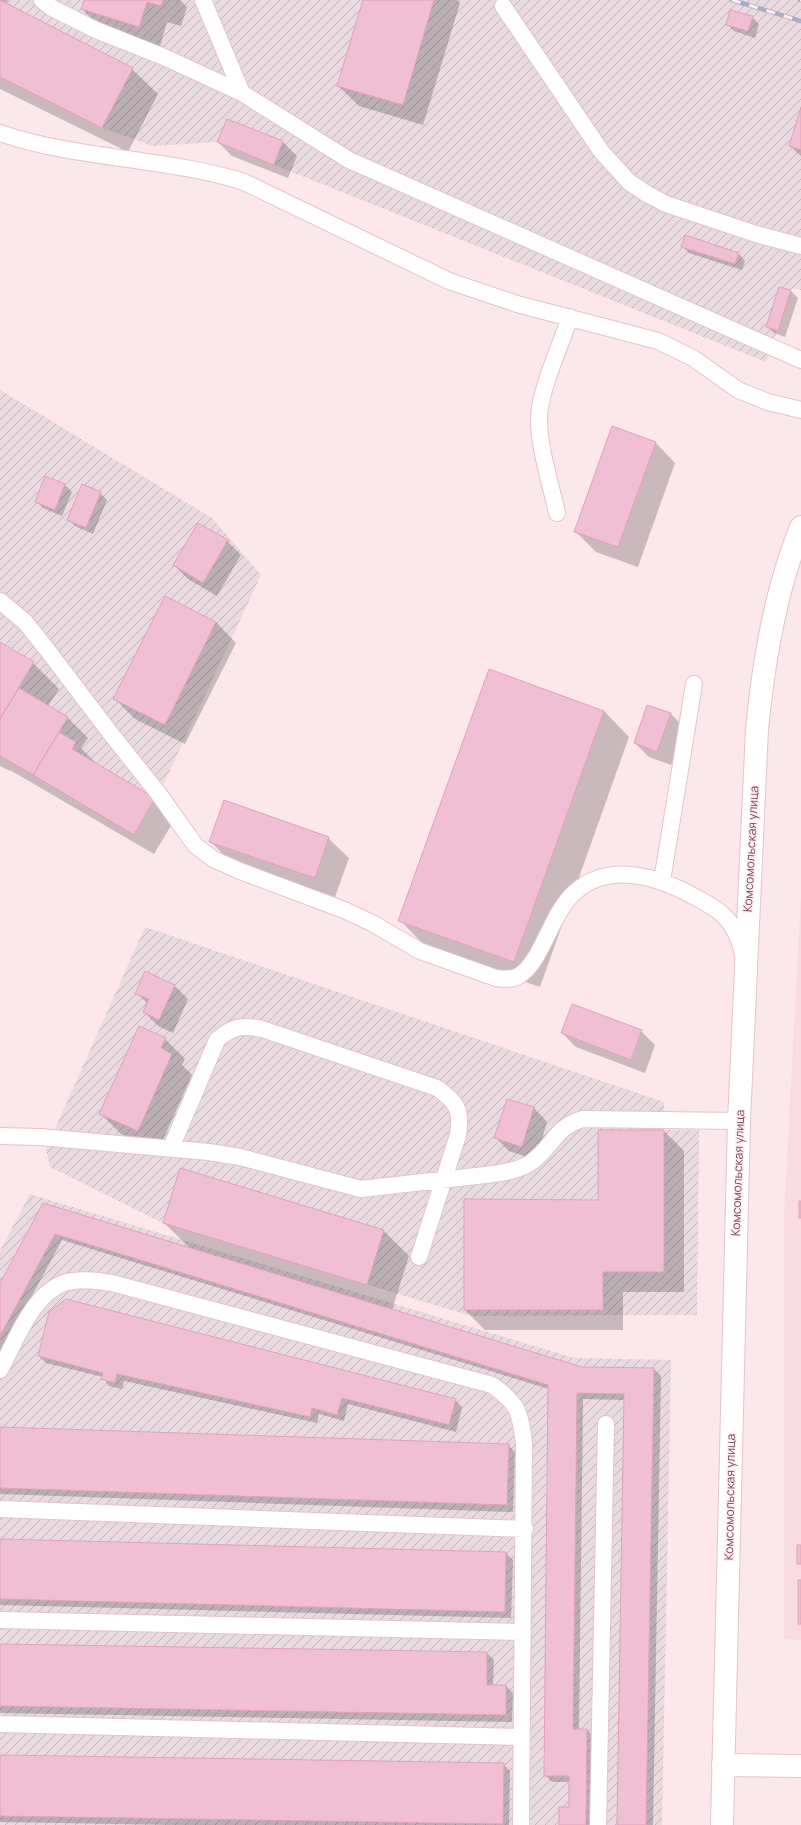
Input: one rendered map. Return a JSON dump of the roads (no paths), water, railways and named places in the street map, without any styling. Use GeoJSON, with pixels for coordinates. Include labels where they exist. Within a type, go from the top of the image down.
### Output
{"type":"FeatureCollection","features":[{"type":"Feature","properties":{"kind":"street","name":"Комсомольская улица"},"geometry":{"type":"LineString","coordinates":[[722,1825],[739,1121],[745,962],[757,729],[762,680],[773,618],[785,573],[801,527]]}},
{"type":"Feature","properties":{"kind":"street"},"geometry":{"type":"LineString","coordinates":[[724,1765],[801,1766]]}},
{"type":"Feature","properties":{"kind":"lane"},"geometry":{"type":"LineString","coordinates":[[42,0],[52,8],[96,30],[164,57],[242,93],[349,160],[801,360]]}},
{"type":"Feature","properties":{"kind":"lane"},"geometry":{"type":"LineString","coordinates":[[203,0],[242,93]]}},
{"type":"Feature","properties":{"kind":"lane"},"geometry":{"type":"LineString","coordinates":[[503,6],[601,151],[629,182],[646,194],[666,204],[756,234],[801,246]]}},
{"type":"Feature","properties":{"kind":"lane"},"geometry":{"type":"LineString","coordinates":[[0,133],[59,150],[182,166],[212,172],[237,180],[277,197],[449,281],[489,296],[658,341],[693,358],[738,390],[768,402],[801,410]]}},
{"type":"Feature","properties":{"kind":"lane"},"geometry":{"type":"LineString","coordinates":[[557,513],[540,434],[539,417],[542,400],[570,317]]}},
{"type":"Feature","properties":{"kind":"lane"},"geometry":{"type":"LineString","coordinates":[[0,601],[25,622],[46,647],[111,734],[158,792],[195,845],[213,859],[240,871],[344,910],[372,923],[420,951],[496,978],[509,979],[520,975],[528,966],[564,904],[575,892],[591,881],[606,876],[625,874],[644,876],[662,881],[690,894],[723,915],[734,929],[740,941],[745,962]]}},
{"type":"Feature","properties":{"kind":"lane"},"geometry":{"type":"LineString","coordinates":[[662,881],[694,684]]}},
{"type":"Feature","properties":{"kind":"lane"},"geometry":{"type":"LineString","coordinates":[[170,1148],[217,1040],[229,1030],[246,1026],[262,1029],[437,1088],[451,1097],[459,1110],[460,1122],[458,1135],[418,1257]]}},
{"type":"Feature","properties":{"kind":"lane"},"geometry":{"type":"LineString","coordinates":[[0,1136],[45,1137],[209,1152],[240,1157],[361,1189],[494,1174],[514,1170],[530,1163],[562,1129],[571,1122],[583,1119],[739,1121]]}},
{"type":"Feature","properties":{"kind":"lane"},"geometry":{"type":"LineString","coordinates":[[0,1370],[35,1304],[45,1294],[59,1284],[72,1281],[92,1280],[112,1283],[492,1385],[506,1395],[515,1404],[521,1421],[524,1444],[525,1529],[522,1632],[521,1825]]}},
{"type":"Feature","properties":{"kind":"lane"},"geometry":{"type":"LineString","coordinates":[[598,1825],[606,1424]]}},
{"type":"Feature","properties":{"kind":"lane"},"geometry":{"type":"LineString","coordinates":[[0,1509],[525,1529]]}},
{"type":"Feature","properties":{"kind":"lane"},"geometry":{"type":"LineString","coordinates":[[0,1620],[522,1632]]}},
{"type":"Feature","properties":{"kind":"lane"},"geometry":{"type":"LineString","coordinates":[[0,1724],[521,1737]]}},
{"type":"Feature","properties":{"kind":"railway"},"geometry":{"type":"LineString","coordinates":[[732,0],[801,21]]}}]}
